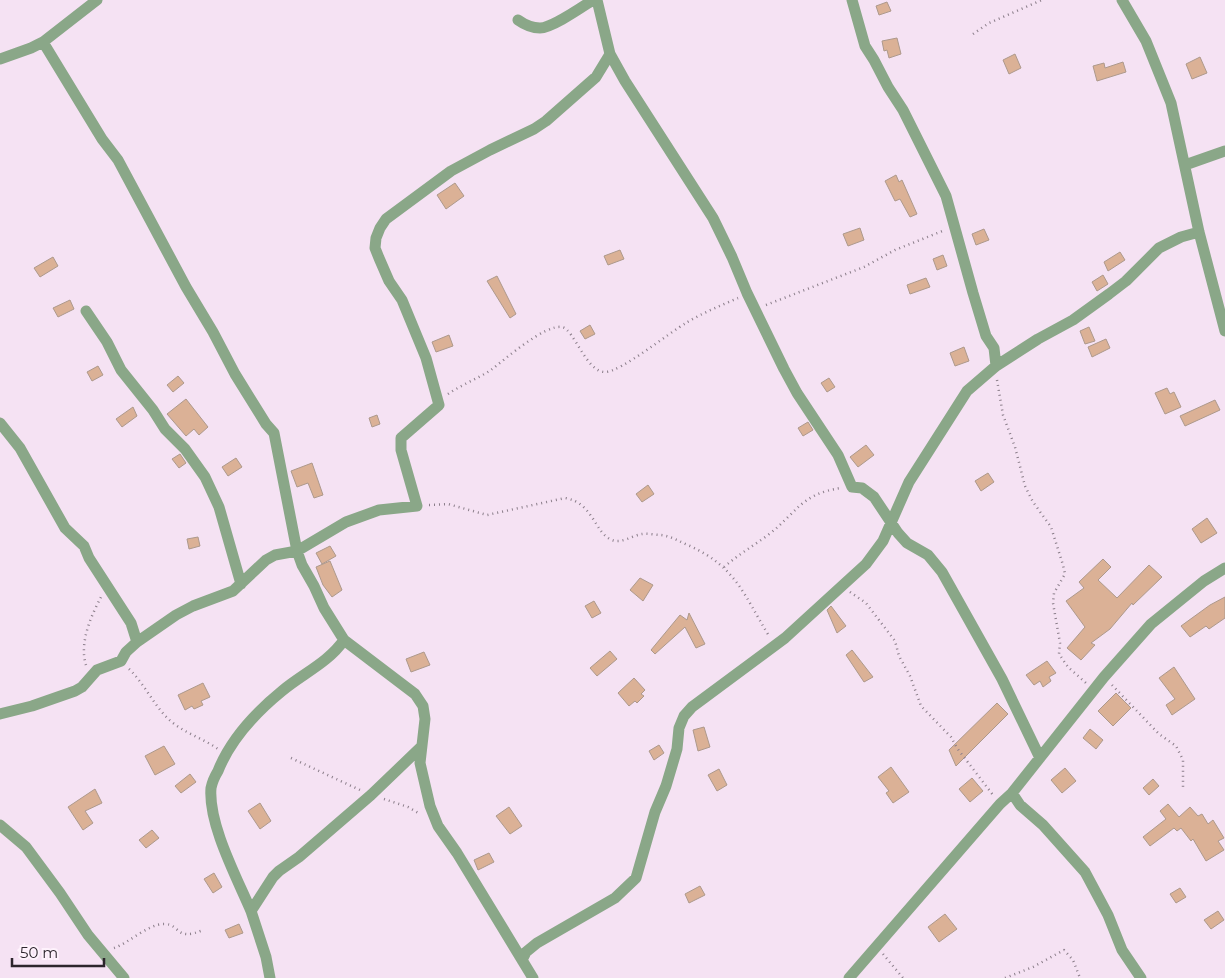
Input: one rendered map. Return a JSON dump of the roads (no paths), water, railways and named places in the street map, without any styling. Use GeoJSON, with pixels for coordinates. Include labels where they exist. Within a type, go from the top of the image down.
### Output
{"type":"FeatureCollection","features":[{"type":"Feature","properties":{"kind":"street"},"geometry":{"type":"LineString","coordinates":[[0,59],[43,42],[97,0]]}},
{"type":"Feature","properties":{"kind":"street"},"geometry":{"type":"LineString","coordinates":[[518,20],[527,26],[542,28],[571,15],[595,0],[610,54],[713,218],[747,293],[797,393],[838,455],[852,486],[862,488],[874,497],[907,543],[928,555],[942,572],[1002,678],[1040,758]]}},
{"type":"Feature","properties":{"kind":"street"},"geometry":{"type":"LineString","coordinates":[[852,0],[864,46],[903,110],[946,196],[986,336],[994,348],[996,366]]}},
{"type":"Feature","properties":{"kind":"street"},"geometry":{"type":"LineString","coordinates":[[1122,0],[1146,41],[1171,103],[1199,232],[1225,331]]}},
{"type":"Feature","properties":{"kind":"street"},"geometry":{"type":"LineString","coordinates":[[43,42],[102,139],[118,160],[186,287],[214,332],[235,374],[266,424],[274,433],[297,551],[324,608],[344,640],[415,694],[423,706],[425,719],[420,763],[430,806],[438,826],[457,853],[533,978]]}},
{"type":"Feature","properties":{"kind":"street"},"geometry":{"type":"LineString","coordinates":[[0,714],[65,695],[82,687],[97,670],[121,661],[137,642],[176,615],[233,591],[266,560],[283,553],[297,551],[346,522],[379,510],[417,506],[401,450],[401,438],[439,405],[426,358],[402,300],[389,281],[379,258],[376,238],[380,228],[386,219],[451,171],[546,122],[596,77],[610,54]]}},
{"type":"Feature","properties":{"kind":"street"},"geometry":{"type":"LineString","coordinates":[[1185,164],[1225,151]]}},
{"type":"Feature","properties":{"kind":"street"},"geometry":{"type":"LineString","coordinates":[[522,960],[526,952],[537,943],[615,898],[636,878],[655,812],[666,786],[677,749],[679,728],[684,716],[692,706],[775,645],[866,564],[883,541],[890,521],[909,482],[967,391],[996,366],[1072,320],[1110,294],[1131,277],[1159,248],[1181,237],[1199,232]]}},
{"type":"Feature","properties":{"kind":"street"},"geometry":{"type":"LineString","coordinates":[[86,311],[107,342],[121,370],[153,410],[162,425],[185,449],[205,477],[219,507],[241,584]]}},
{"type":"Feature","properties":{"kind":"street"},"geometry":{"type":"LineString","coordinates":[[0,423],[20,448],[65,528],[84,546],[89,558],[130,623],[137,642]]}},
{"type":"Feature","properties":{"kind":"street"},"geometry":{"type":"LineString","coordinates":[[849,978],[1000,804],[1012,793],[1104,677],[1151,624],[1204,581],[1225,568]]}},
{"type":"Feature","properties":{"kind":"street"},"geometry":{"type":"LineString","coordinates":[[270,978],[266,957],[251,912],[214,819],[211,787],[226,754],[238,734],[265,704],[290,684],[315,668],[338,649],[344,640]]}},
{"type":"Feature","properties":{"kind":"street"},"geometry":{"type":"LineString","coordinates":[[251,912],[273,877],[372,795],[421,747]]}},
{"type":"Feature","properties":{"kind":"street"},"geometry":{"type":"LineString","coordinates":[[1012,793],[1020,805],[1043,826],[1085,872],[1108,914],[1122,950],[1141,978]]}},
{"type":"Feature","properties":{"kind":"street"},"geometry":{"type":"LineString","coordinates":[[0,825],[26,847],[100,950],[124,978]]}}]}
